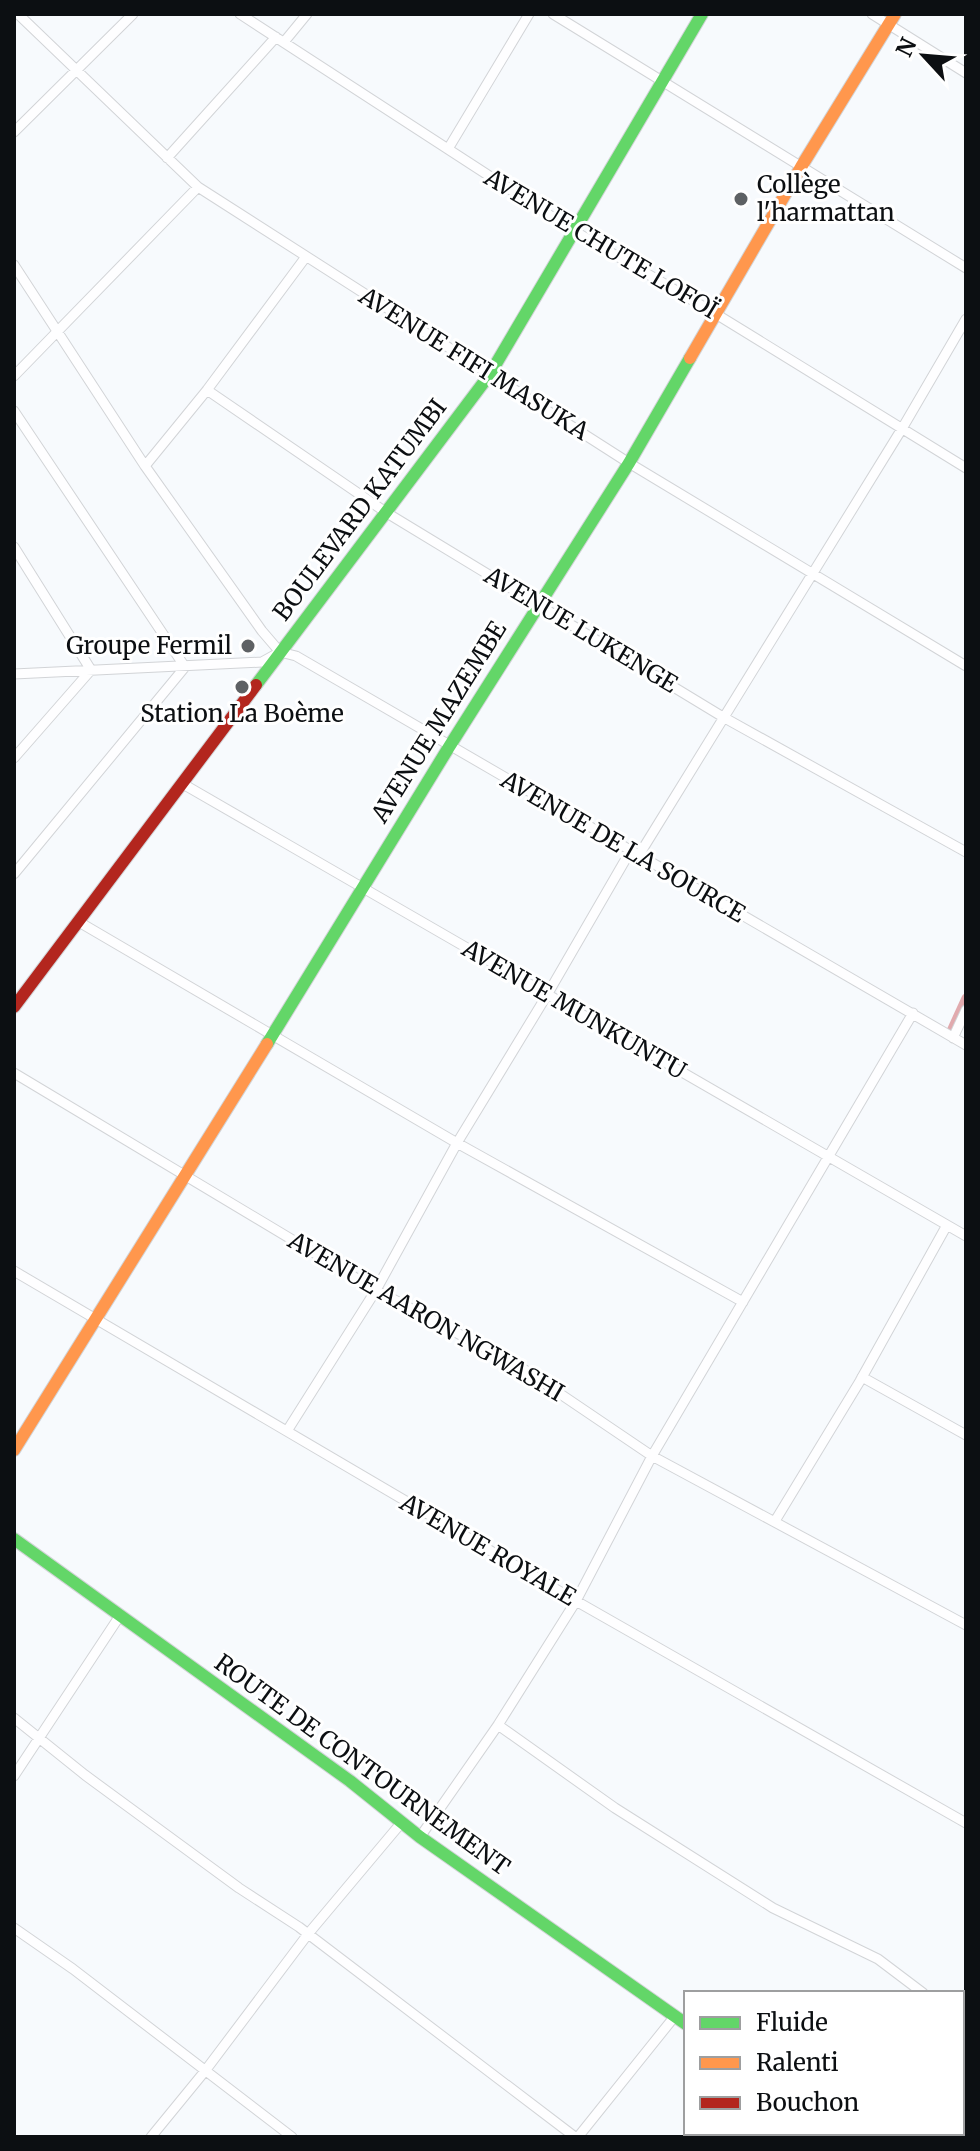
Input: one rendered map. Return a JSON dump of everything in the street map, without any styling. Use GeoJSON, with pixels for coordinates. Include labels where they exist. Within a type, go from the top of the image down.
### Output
{"type":"FeatureCollection","features":[{"type":"Feature","properties":{"kind":"street","name":"AVENUE FIFI MASUKA"},"geometry":{"type":"LineString","coordinates":[[18,14],[198,187],[629,463],[966,666]]}},
{"type":"Feature","properties":{"kind":"street"},"geometry":{"type":"LineString","coordinates":[[14,132],[133,14]]}},
{"type":"Feature","properties":{"kind":"street","name":"AVENUE CHUTE LOFOÏ"},"geometry":{"type":"LineString","coordinates":[[240,14],[574,231],[903,427],[966,468]]}},
{"type":"Feature","properties":{"kind":"street"},"geometry":{"type":"LineString","coordinates":[[167,158],[307,14]]}},
{"type":"Feature","properties":{"kind":"street"},"geometry":{"type":"LineString","coordinates":[[448,149],[529,14]]}},
{"type":"Feature","properties":{"kind":"street"},"geometry":{"type":"LineString","coordinates":[[553,14],[966,268]]}},
{"type":"Feature","properties":{"kind":"street","name":"BOULEVARD KATUMBI"},"geometry":{"type":"LineString","coordinates":[[16,1000],[79,922],[490,374],[702,14]]}},
{"type":"Feature","properties":{"kind":"street"},"geometry":{"type":"LineString","coordinates":[[872,14],[892,19],[966,73]]}},
{"type":"Feature","properties":{"kind":"street","name":"AVENUE MAZEMBE"},"geometry":{"type":"LineString","coordinates":[[14,1450],[274,1034],[361,888],[629,463],[801,167],[892,19]]}},
{"type":"Feature","properties":{"kind":"street"},"geometry":{"type":"LineString","coordinates":[[14,376],[198,187]]}},
{"type":"Feature","properties":{"kind":"street"},"geometry":{"type":"LineString","coordinates":[[145,466],[207,390],[305,258]]}},
{"type":"Feature","properties":{"kind":"street"},"geometry":{"type":"LineString","coordinates":[[14,265],[145,466],[280,652],[262,662],[14,674]]}},
{"type":"Feature","properties":{"kind":"street"},"geometry":{"type":"LineString","coordinates":[[287,1431],[376,1290],[457,1143],[547,995],[812,575],[966,319]]}},
{"type":"Feature","properties":{"kind":"street","name":"AVENUE LUKENGE"},"geometry":{"type":"LineString","coordinates":[[207,390],[387,513],[723,717],[966,852]]}},
{"type":"Feature","properties":{"kind":"street"},"geometry":{"type":"LineString","coordinates":[[14,411],[185,667]]}},
{"type":"Feature","properties":{"kind":"street"},"geometry":{"type":"LineString","coordinates":[[14,547],[91,670]]}},
{"type":"Feature","properties":{"kind":"street","name":"AVENUE DE LA SOURCE"},"geometry":{"type":"LineString","coordinates":[[280,652],[296,656],[966,1045]]}},
{"type":"Feature","properties":{"kind":"street"},"geometry":{"type":"LineString","coordinates":[[14,874],[185,667]]}},
{"type":"Feature","properties":{"kind":"street"},"geometry":{"type":"LineString","coordinates":[[14,758],[91,670]]}},
{"type":"Feature","properties":{"kind":"street","name":"AVENUE MUNKUNTU"},"geometry":{"type":"LineString","coordinates":[[183,784],[966,1234]]}},
{"type":"Feature","properties":{"kind":"street"},"geometry":{"type":"LineString","coordinates":[[79,922],[457,1143],[743,1302]]}},
{"type":"Feature","properties":{"kind":"street"},"geometry":{"type":"LineString","coordinates":[[953,1038],[966,1010]]}},
{"type":"Feature","properties":{"kind":"street"},"geometry":{"type":"LineString","coordinates":[[420,1837],[498,1725],[576,1601],[652,1456],[913,1013]]}},
{"type":"Feature","properties":{"kind":"street","name":"AVENUE AARON NGWASHI"},"geometry":{"type":"LineString","coordinates":[[14,1073],[376,1290],[519,1366],[652,1456],[966,1625]]}},
{"type":"Feature","properties":{"kind":"street"},"geometry":{"type":"LineString","coordinates":[[775,1521],[862,1377],[947,1225]]}},
{"type":"Feature","properties":{"kind":"street","name":"AVENUE ROYALE"},"geometry":{"type":"LineString","coordinates":[[14,1271],[576,1601],[966,1823]]}},
{"type":"Feature","properties":{"kind":"street"},"geometry":{"type":"LineString","coordinates":[[862,1377],[966,1435]]}},
{"type":"Feature","properties":{"kind":"street","name":"ROUTE DE CONTOURNEMENT"},"geometry":{"type":"LineString","coordinates":[[14,1539],[350,1781],[420,1837],[680,2020]]}},
{"type":"Feature","properties":{"kind":"street"},"geometry":{"type":"LineString","coordinates":[[14,1776],[119,1617]]}},
{"type":"Feature","properties":{"kind":"street"},"geometry":{"type":"LineString","coordinates":[[14,1718],[161,1832],[308,1934],[577,2137],[680,2020]]}},
{"type":"Feature","properties":{"kind":"street"},"geometry":{"type":"LineString","coordinates":[[498,1725],[615,1808],[773,1908],[878,1959],[920,1991]]}},
{"type":"Feature","properties":{"kind":"street"},"geometry":{"type":"LineString","coordinates":[[151,2137],[308,1934],[402,1822]]}},
{"type":"Feature","properties":{"kind":"street"},"geometry":{"type":"LineString","coordinates":[[14,1928],[73,1969],[292,2137]]}},
{"type":"Feature","properties":{"kind":"waterway"},"geometry":{"type":"LineString","coordinates":[[951,1031],[966,998]]}},
{"type":"Feature","properties":{"kind":"traffic: fast"},"geometry":{"type":"LineString","coordinates":[[256,685],[490,374],[702,14]]}},
{"type":"Feature","properties":{"kind":"traffic: fast"},"geometry":{"type":"LineString","coordinates":[[267,1044],[449,747],[629,463],[690,358]]}},
{"type":"Feature","properties":{"kind":"traffic: fast"},"geometry":{"type":"LineString","coordinates":[[14,1539],[350,1781],[420,1837],[684,2023]]}},
{"type":"Feature","properties":{"kind":"traffic: slow"},"geometry":{"type":"LineString","coordinates":[[690,358],[801,167],[895,14]]}},
{"type":"Feature","properties":{"kind":"traffic: slow"},"geometry":{"type":"LineString","coordinates":[[14,1450],[267,1044]]}},
{"type":"Feature","properties":{"kind":"traffic: jam"},"geometry":{"type":"LineString","coordinates":[[14,1007],[256,685]]}},
{"type":"Feature","properties":{"kind":"place","name":"Collège l'harmattan"},"geometry":{"type":"Point","coordinates":[741,199]}},
{"type":"Feature","properties":{"kind":"place","name":"Groupe Fermil"},"geometry":{"type":"Point","coordinates":[248,646]}},
{"type":"Feature","properties":{"kind":"place","name":"Station La Boème"},"geometry":{"type":"Point","coordinates":[242,687]}}]}
